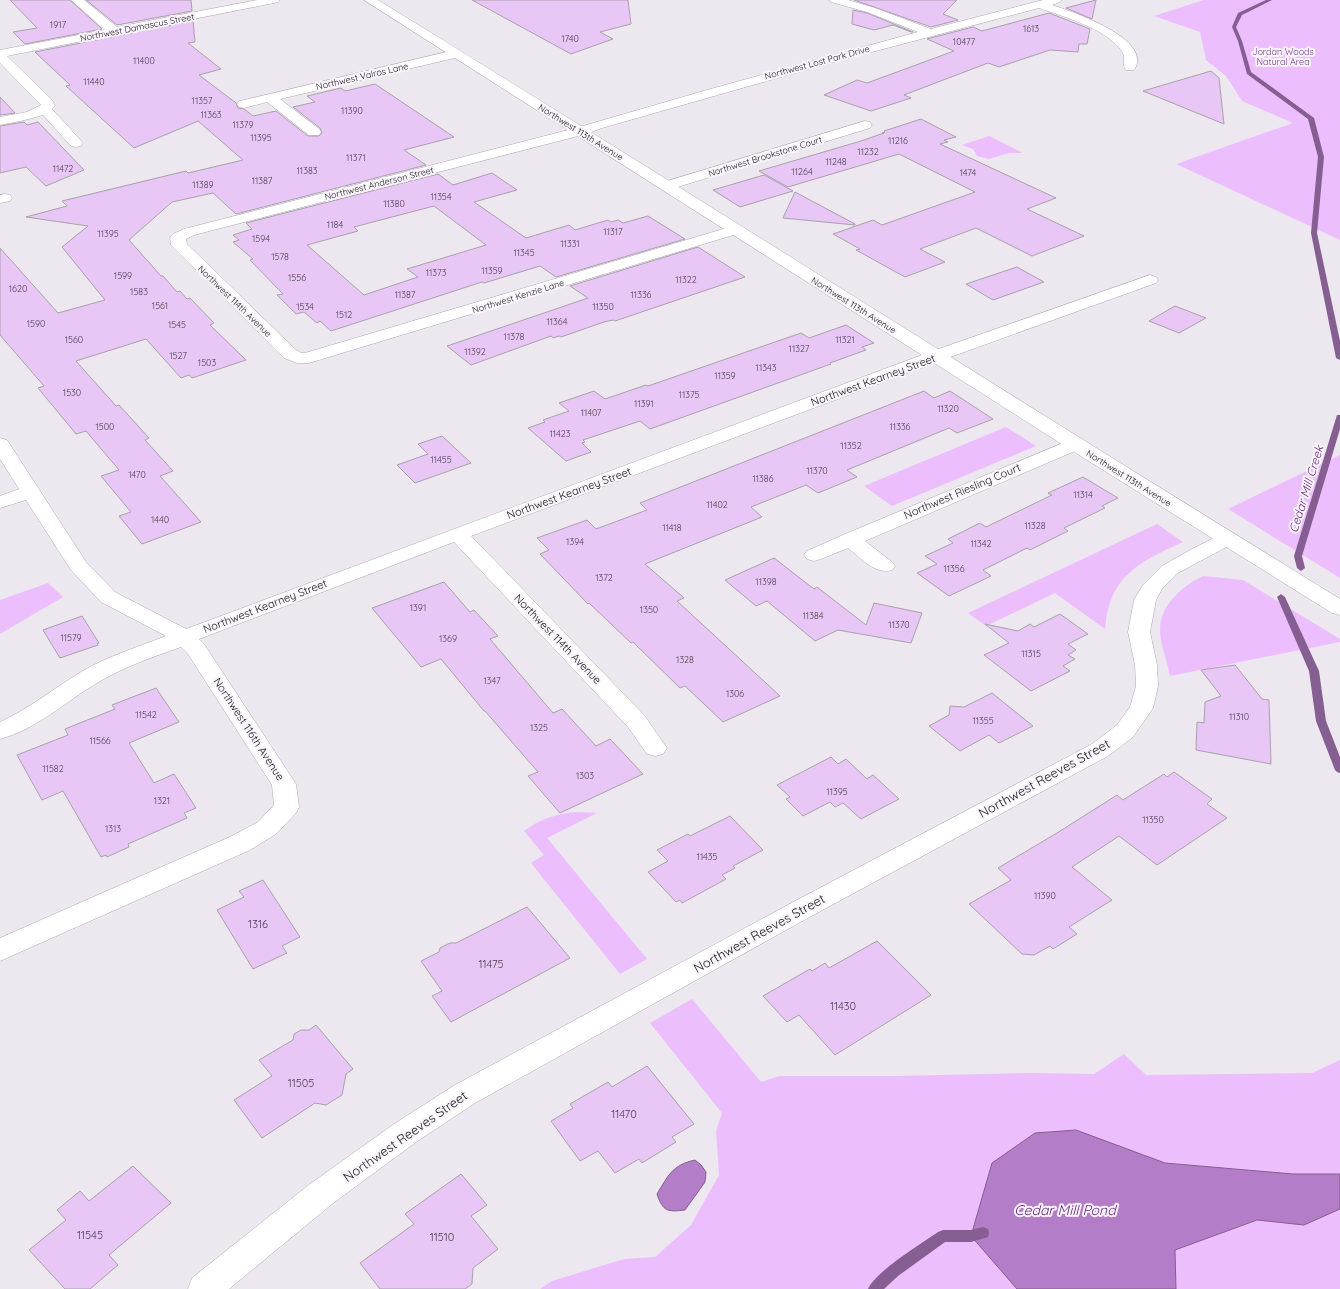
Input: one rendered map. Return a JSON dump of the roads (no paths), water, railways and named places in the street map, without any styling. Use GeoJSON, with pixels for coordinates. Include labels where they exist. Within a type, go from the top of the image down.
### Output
{"type":"FeatureCollection","features":[{"type":"Feature","properties":{"kind":"street"},"geometry":{"type":"LineString","coordinates":[[77,0],[114,31]]}},
{"type":"Feature","properties":{"kind":"street","name":"Northwest Damascus Street"},"geometry":{"type":"LineString","coordinates":[[0,55],[274,0]]}},
{"type":"Feature","properties":{"kind":"street","name":"Northwest 113th Avenue"},"geometry":{"type":"LineString","coordinates":[[370,0],[581,131],[735,230],[1075,444],[1340,608]]}},
{"type":"Feature","properties":{"kind":"street"},"geometry":{"type":"LineString","coordinates":[[835,0],[871,10],[928,32]]}},
{"type":"Feature","properties":{"kind":"street"},"geometry":{"type":"LineString","coordinates":[[1019,0],[1098,28],[1122,43],[1131,55],[1130,67]]}},
{"type":"Feature","properties":{"kind":"street","name":"Northwest Lost Park Drive"},"geometry":{"type":"LineString","coordinates":[[581,131],[734,85],[928,32],[1056,0]]}},
{"type":"Feature","properties":{"kind":"street","name":"Northwest Valros Lane"},"geometry":{"type":"LineString","coordinates":[[244,104],[455,54]]}},
{"type":"Feature","properties":{"kind":"street"},"geometry":{"type":"LineString","coordinates":[[0,55],[47,103],[48,106],[45,110],[0,121]]}},
{"type":"Feature","properties":{"kind":"street"},"geometry":{"type":"LineString","coordinates":[[270,98],[314,132]]}},
{"type":"Feature","properties":{"kind":"street"},"geometry":{"type":"LineString","coordinates":[[45,110],[76,143]]}},
{"type":"Feature","properties":{"kind":"street","name":"Northwest Brookstone Court"},"geometry":{"type":"LineString","coordinates":[[666,186],[865,125]]}},
{"type":"Feature","properties":{"kind":"street","name":"Northwest Anderson Street"},"geometry":{"type":"LineString","coordinates":[[178,237],[204,228],[581,131]]}},
{"type":"Feature","properties":{"kind":"street","name":"Northwest Kenzie Lane"},"geometry":{"type":"LineString","coordinates":[[299,359],[322,355],[735,230]]}},
{"type":"Feature","properties":{"kind":"street","name":"Northwest 114th Avenue"},"geometry":{"type":"LineString","coordinates":[[178,237],[178,245],[294,358],[299,359]]}},
{"type":"Feature","properties":{"kind":"street","name":"Northwest Kearney Street"},"geometry":{"type":"LineString","coordinates":[[0,731],[60,699],[89,678],[119,662],[183,636],[936,356],[1150,280]]}},
{"type":"Feature","properties":{"kind":"street","name":"Northwest 116th Avenue"},"geometry":{"type":"LineString","coordinates":[[0,444],[78,566],[108,597],[183,636],[196,649],[284,784],[287,807],[267,828],[241,843],[0,950]]}},
{"type":"Feature","properties":{"kind":"street","name":"Northwest Riesling Court"},"geometry":{"type":"LineString","coordinates":[[814,555],[1075,444]]}},
{"type":"Feature","properties":{"kind":"street"},"geometry":{"type":"LineString","coordinates":[[0,502],[30,492]]}},
{"type":"Feature","properties":{"kind":"street","name":"Northwest 114th Avenue"},"geometry":{"type":"LineString","coordinates":[[458,534],[636,721],[656,748]]}},
{"type":"Feature","properties":{"kind":"street"},"geometry":{"type":"LineString","coordinates":[[850,539],[885,566]]}},
{"type":"Feature","properties":{"kind":"street","name":"Northwest Reeves Street"},"geometry":{"type":"LineString","coordinates":[[204,1289],[321,1194],[405,1133],[465,1094],[806,907],[1100,750],[1125,731],[1141,708],[1148,686],[1146,665],[1139,632],[1145,600],[1154,585],[1169,570],[1227,539]]}},
{"type":"Feature","properties":{"kind":"water","name":"Cedar Mill Pond"},"geometry":{"type":"Polygon","coordinates":[[[1076,1130],[1165,1163],[1293,1174],[1340,1174],[1340,1209],[1304,1225],[1257,1220],[1175,1250],[1176,1289],[1017,1289],[971,1236],[992,1163],[1035,1133],[1076,1130]]]}},
{"type":"Feature","properties":{"kind":"water"},"geometry":{"type":"Polygon","coordinates":[[[695,1160],[706,1172],[705,1182],[685,1210],[667,1210],[659,1200],[657,1194],[676,1168],[687,1162],[695,1160]]]}},
{"type":"Feature","properties":{"kind":"waterway","name":"Cedar Mill Creek"},"geometry":{"type":"LineString","coordinates":[[1270,0],[1240,14],[1234,27],[1240,41],[1249,73],[1311,118],[1321,157],[1314,233],[1340,358]]}},
{"type":"Feature","properties":{"kind":"waterway","name":"Cedar Mill Creek"},"geometry":{"type":"LineString","coordinates":[[1301,568],[1298,556],[1340,417]]}},
{"type":"Feature","properties":{"kind":"waterway","name":"Cedar Mill Creek"},"geometry":{"type":"LineString","coordinates":[[1281,597],[1314,671],[1321,721],[1340,770]]}},
{"type":"Feature","properties":{"kind":"waterway","name":"Cedar Mill Creek"},"geometry":{"type":"LineString","coordinates":[[875,1289],[893,1272],[943,1236],[971,1236],[983,1233]]}},
{"type":"Feature","properties":{"kind":"park label","name":"Jordan Woods Natural Area"},"geometry":{"type":"Point","coordinates":[1283,56]}}]}
